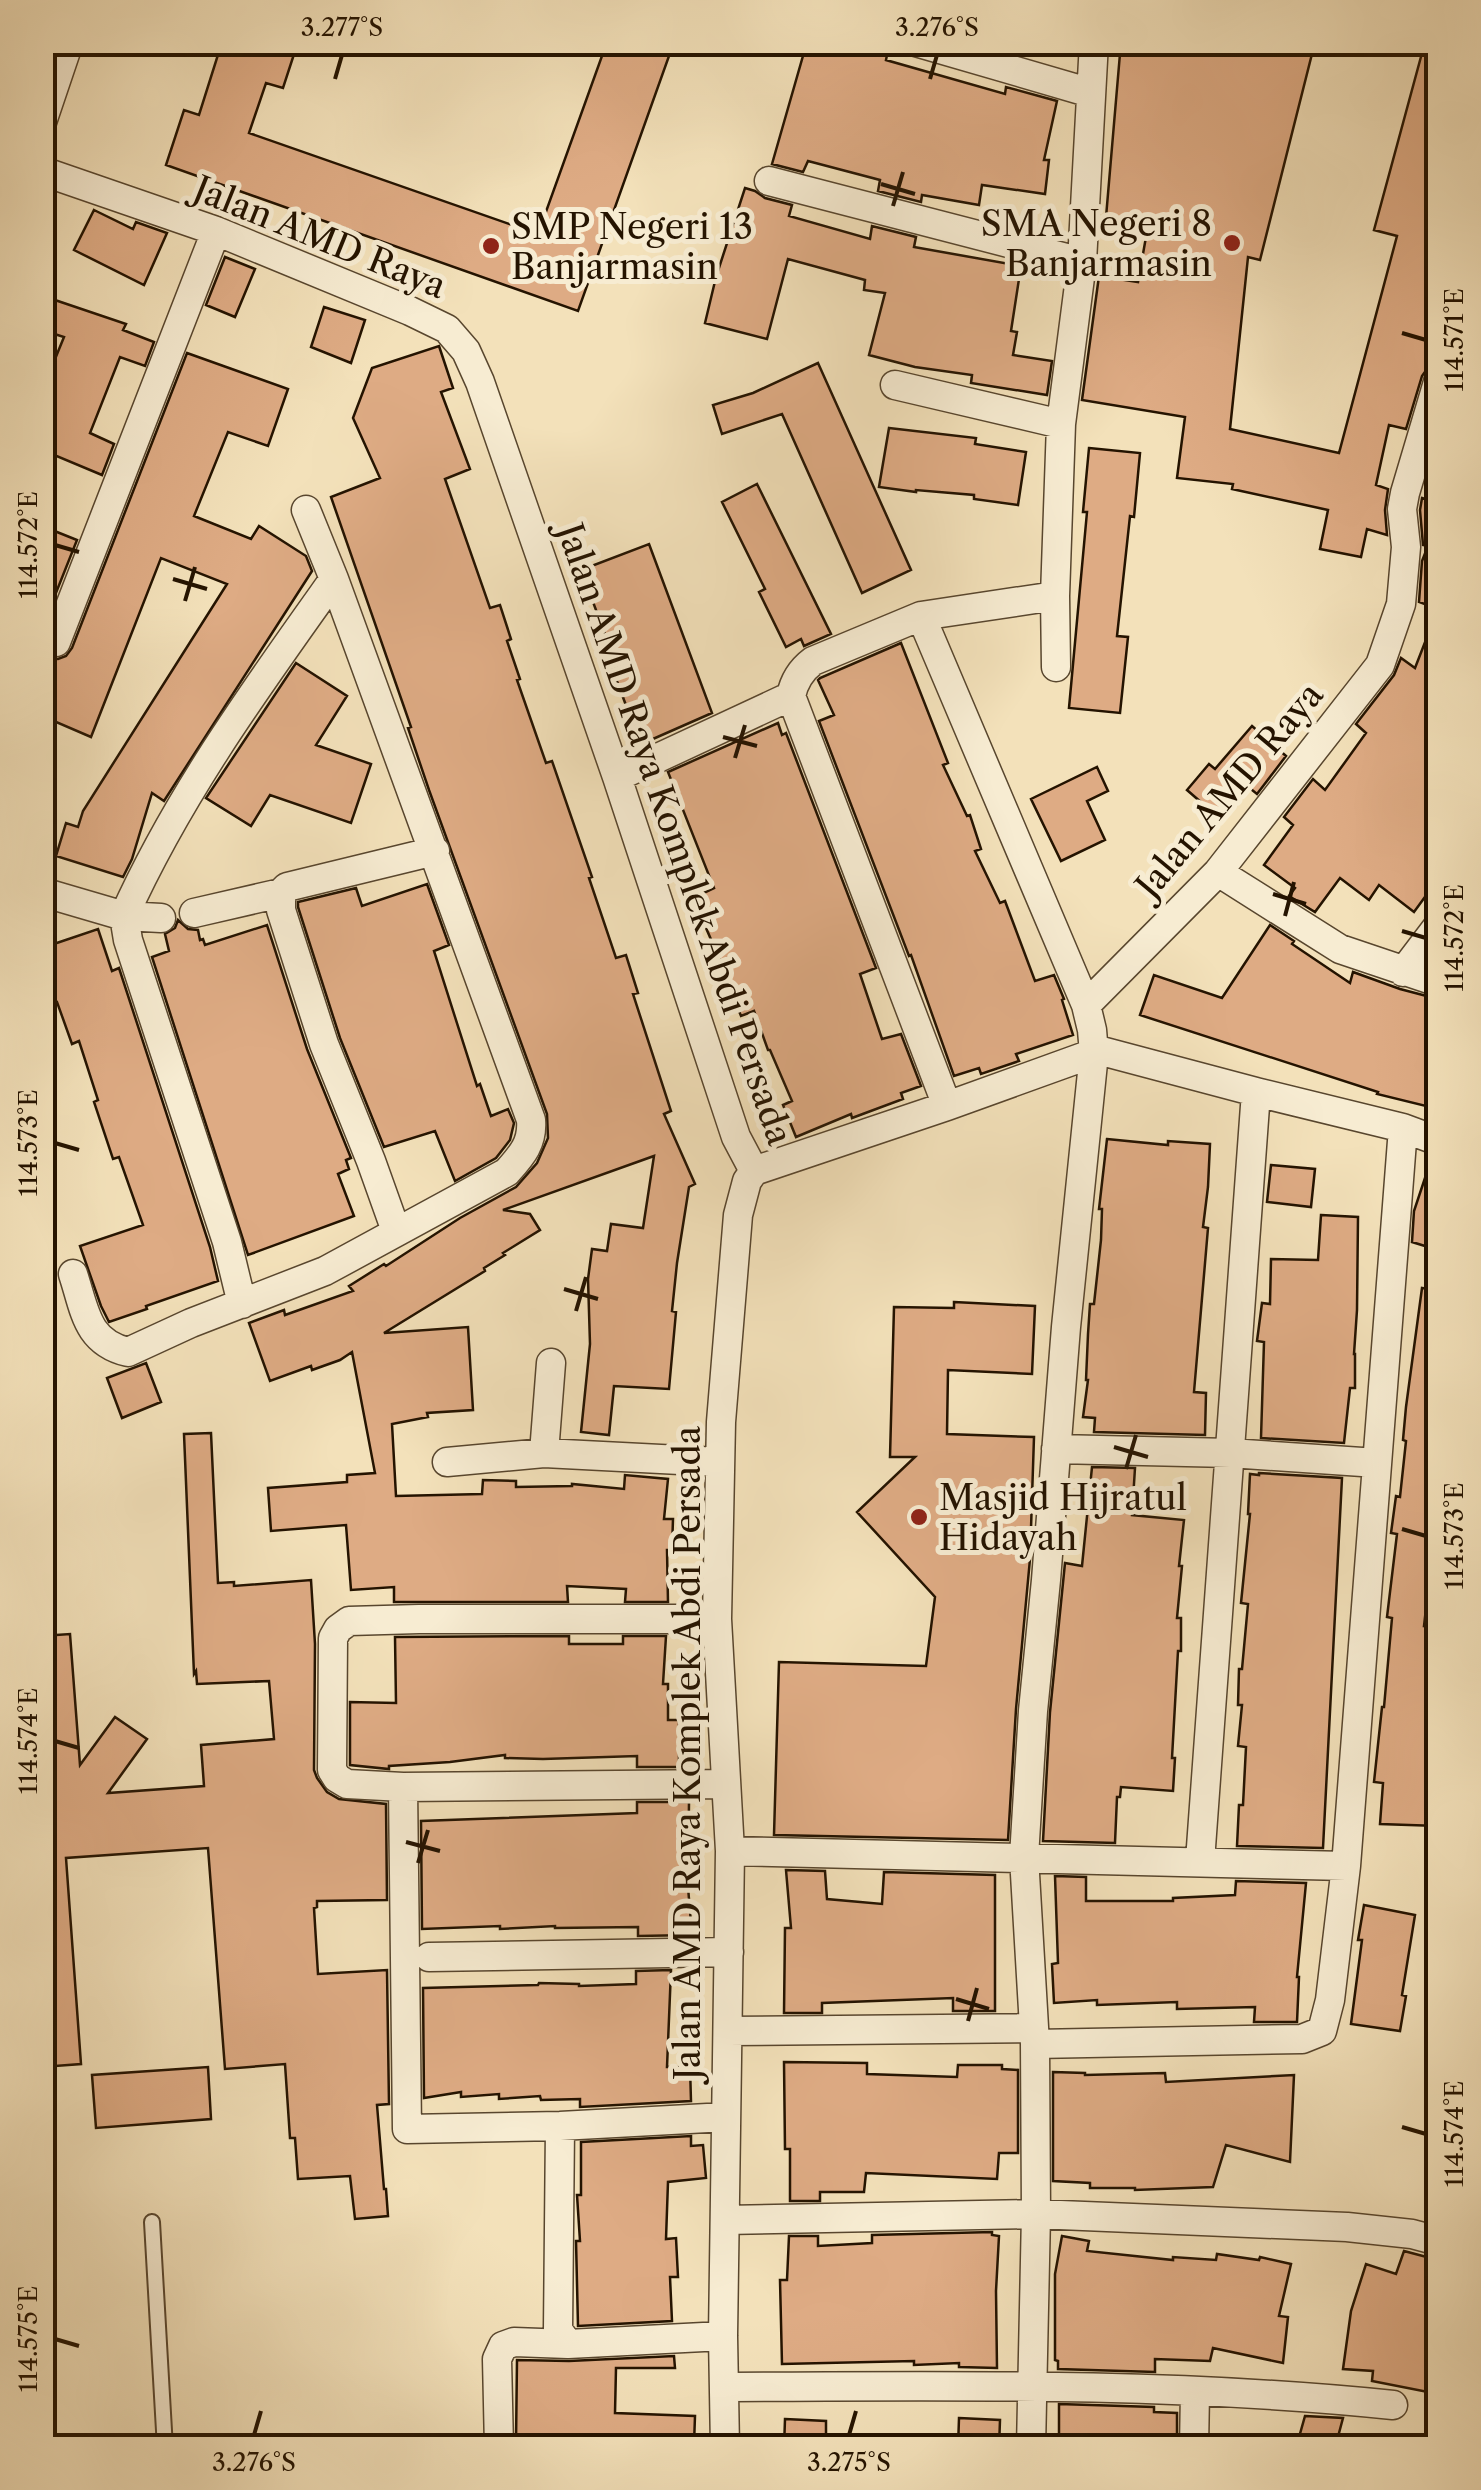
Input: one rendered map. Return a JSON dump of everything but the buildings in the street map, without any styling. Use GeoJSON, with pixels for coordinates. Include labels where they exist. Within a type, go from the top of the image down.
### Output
{"type":"FeatureCollection","features":[{"type":"Feature","properties":{"kind":"street"},"geometry":{"type":"LineString","coordinates":[[42,122],[69,42]]}},
{"type":"Feature","properties":{"kind":"street"},"geometry":{"type":"LineString","coordinates":[[916,42],[1091,93]]}},
{"type":"Feature","properties":{"kind":"street"},"geometry":{"type":"LineString","coordinates":[[1056,666],[1060,424],[1082,262],[1094,42]]}},
{"type":"Feature","properties":{"kind":"street","name":"Jalan AMD Raya"},"geometry":{"type":"LineString","coordinates":[[42,171],[216,231],[447,329],[466,351],[501,446]]}},
{"type":"Feature","properties":{"kind":"street"},"geometry":{"type":"LineString","coordinates":[[770,181],[1082,262]]}},
{"type":"Feature","properties":{"kind":"street"},"geometry":{"type":"LineString","coordinates":[[56,642],[216,231]]}},
{"type":"Feature","properties":{"kind":"street","name":"Jalan AMD Raya"},"geometry":{"type":"LineString","coordinates":[[1086,1005],[1218,872],[1380,665],[1401,604],[1405,493],[1438,382]]}},
{"type":"Feature","properties":{"kind":"street"},"geometry":{"type":"LineString","coordinates":[[895,385],[1060,424]]}},
{"type":"Feature","properties":{"kind":"street","name":"Jalan AMD Raya Komplek Abdi Persada"},"geometry":{"type":"LineString","coordinates":[[501,446],[617,778],[736,1138],[754,1171],[738,1214],[720,1462],[716,1619],[730,1851],[725,2448]]}},
{"type":"Feature","properties":{"kind":"street"},"geometry":{"type":"LineString","coordinates":[[73,1274],[94,1334],[107,1345],[128,1352],[190,1322],[325,1271],[507,1172],[526,1151],[532,1134],[531,1120],[434,851],[306,510]]}},
{"type":"Feature","properties":{"kind":"street"},"geometry":{"type":"LineString","coordinates":[[242,1304],[228,1242],[128,940],[124,916],[178,809],[238,713],[334,578]]}},
{"type":"Feature","properties":{"kind":"street"},"geometry":{"type":"LineString","coordinates":[[947,1106],[791,696],[803,669],[813,661],[921,616],[1055,596]]}},
{"type":"Feature","properties":{"kind":"street"},"geometry":{"type":"LineString","coordinates":[[921,616],[1086,1005],[1094,1051],[1033,1711],[1024,1857],[1034,2036],[1036,2214],[1031,2448]]}},
{"type":"Feature","properties":{"kind":"street"},"geometry":{"type":"LineString","coordinates":[[617,778],[791,696]]}},
{"type":"Feature","properties":{"kind":"street"},"geometry":{"type":"LineString","coordinates":[[194,913],[434,851]]}},
{"type":"Feature","properties":{"kind":"street"},"geometry":{"type":"LineString","coordinates":[[1218,872],[1340,949],[1438,982]]}},
{"type":"Feature","properties":{"kind":"street"},"geometry":{"type":"LineString","coordinates":[[42,892],[124,916],[162,918]]}},
{"type":"Feature","properties":{"kind":"street"},"geometry":{"type":"LineString","coordinates":[[281,893],[281,910],[324,1044],[396,1231]]}},
{"type":"Feature","properties":{"kind":"street"},"geometry":{"type":"LineString","coordinates":[[1403,972],[1438,926]]}},
{"type":"Feature","properties":{"kind":"street"},"geometry":{"type":"LineString","coordinates":[[754,1171],[1094,1051],[1402,1128],[1438,1141]]}},
{"type":"Feature","properties":{"kind":"street"},"geometry":{"type":"LineString","coordinates":[[1200,1861],[1256,1092]]}},
{"type":"Feature","properties":{"kind":"street"},"geometry":{"type":"LineString","coordinates":[[728,2031],[1302,2040],[1322,2031],[1330,2000],[1346,1866],[1402,1128]]}},
{"type":"Feature","properties":{"kind":"street"},"geometry":{"type":"LineString","coordinates":[[544,1453],[551,1363]]}},
{"type":"Feature","properties":{"kind":"street"},"geometry":{"type":"LineString","coordinates":[[1056,1449],[1230,1453],[1377,1462]]}},
{"type":"Feature","properties":{"kind":"street"},"geometry":{"type":"LineString","coordinates":[[447,1462],[544,1453],[720,1462]]}},
{"type":"Feature","properties":{"kind":"street"},"geometry":{"type":"LineString","coordinates":[[716,1619],[349,1622],[333,1638],[332,1770],[347,1784],[403,1786],[726,1784]]}},
{"type":"Feature","properties":{"kind":"street"},"geometry":{"type":"LineString","coordinates":[[403,1786],[407,2129],[726,2117]]}},
{"type":"Feature","properties":{"kind":"street"},"geometry":{"type":"LineString","coordinates":[[730,1851],[1346,1866]]}},
{"type":"Feature","properties":{"kind":"street"},"geometry":{"type":"LineString","coordinates":[[429,1956],[729,1952]]}},
{"type":"Feature","properties":{"kind":"street"},"geometry":{"type":"LineString","coordinates":[[560,2126],[558,2330],[568,2344]]}},
{"type":"Feature","properties":{"kind":"street"},"geometry":{"type":"LineString","coordinates":[[725,2220],[1036,2214],[1347,2227],[1438,2241]]}},
{"type":"Feature","properties":{"kind":"street"},"geometry":{"type":"LineString","coordinates":[[499,2448],[497,2359],[503,2346],[514,2342],[568,2344],[723,2336]]}},
{"type":"Feature","properties":{"kind":"street"},"geometry":{"type":"LineString","coordinates":[[725,2386],[1032,2385],[1300,2395],[1393,2406]]}},
{"type":"Feature","properties":{"kind":"street"},"geometry":{"type":"LineString","coordinates":[[1194,2448],[1195,2392]]}},
{"type":"Feature","properties":{"kind":"lane"},"geometry":{"type":"LineString","coordinates":[[152,2222],[165,2448]]}},
{"type":"Feature","properties":{"kind":"place","name":"SMA Negeri 8 Banjarmasin"},"geometry":{"type":"Point","coordinates":[1232,243]}},
{"type":"Feature","properties":{"kind":"place","name":"SMP Negeri 13 Banjarmasin"},"geometry":{"type":"Point","coordinates":[491,246]}},
{"type":"Feature","properties":{"kind":"place","name":"Masjid Hijratul Hidayah"},"geometry":{"type":"Point","coordinates":[919,1517]}}]}
